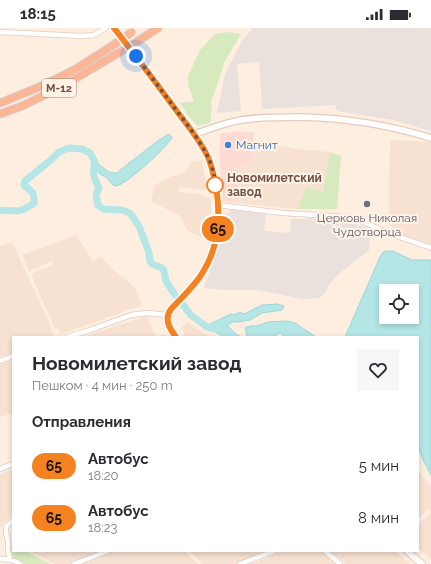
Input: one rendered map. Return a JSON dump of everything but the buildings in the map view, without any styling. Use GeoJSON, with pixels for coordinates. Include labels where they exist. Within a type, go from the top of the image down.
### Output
{"type":"FeatureCollection","features":[{"type":"Feature","properties":{"kind":"highway","name":"М-12"},"geometry":{"type":"LineString","coordinates":[[0,104],[74,70],[138,28]]}},
{"type":"Feature","properties":{"kind":"highway","name":"М-12"},"geometry":{"type":"LineString","coordinates":[[0,114],[22,106],[63,86],[158,28]]}},
{"type":"Feature","properties":{"kind":"main road"},"geometry":{"type":"LineString","coordinates":[[114,28],[194,134],[209,160],[215,183],[218,205],[218,224],[213,250],[203,272],[171,309],[168,315],[168,324],[175,336]]}},
{"type":"Feature","properties":{"kind":"main road"},"geometry":{"type":"LineString","coordinates":[[408,552],[422,564]]}},
{"type":"Feature","properties":{"kind":"street"},"geometry":{"type":"LineString","coordinates":[[0,32],[82,36],[94,35],[106,28]]}},
{"type":"Feature","properties":{"kind":"street"},"geometry":{"type":"LineString","coordinates":[[194,134],[241,120],[292,117],[334,119],[374,124],[431,138]]}},
{"type":"Feature","properties":{"kind":"street"},"geometry":{"type":"LineString","coordinates":[[218,205],[290,213],[348,217],[431,248]]}},
{"type":"Feature","properties":{"kind":"street"},"geometry":{"type":"LineString","coordinates":[[70,336],[131,315],[148,313],[168,315]]}},
{"type":"Feature","properties":{"kind":"street"},"geometry":{"type":"LineString","coordinates":[[0,361],[12,356]]}},
{"type":"Feature","properties":{"kind":"street"},"geometry":{"type":"LineString","coordinates":[[0,469],[12,464]]}},
{"type":"Feature","properties":{"kind":"street"},"geometry":{"type":"LineString","coordinates":[[10,560],[6,527],[12,521]]}},
{"type":"Feature","properties":{"kind":"street"},"geometry":{"type":"LineString","coordinates":[[74,564],[105,552]]}},
{"type":"Feature","properties":{"kind":"street"},"geometry":{"type":"LineString","coordinates":[[240,564],[271,552]]}},
{"type":"Feature","properties":{"kind":"street"},"geometry":{"type":"LineString","coordinates":[[326,552],[340,564]]}},
{"type":"Feature","properties":{"kind":"street"},"geometry":{"type":"LineString","coordinates":[[0,559],[10,560],[20,564]]}},
{"type":"Feature","properties":{"kind":"shaded area"},"geometry":{"type":"Polygon","coordinates":[[[253,28],[431,28],[431,131],[393,120],[337,111],[335,105],[262,109],[259,62],[237,64],[241,111],[217,113],[225,74],[242,41],[253,28]]]}},
{"type":"Feature","properties":{"kind":"shaded area"},"geometry":{"type":"Polygon","coordinates":[[[239,131],[254,133],[250,163],[239,163],[237,203],[223,201],[220,163],[220,134],[239,131]]]}},
{"type":"Feature","properties":{"kind":"shaded area"},"geometry":{"type":"Polygon","coordinates":[[[390,140],[431,142],[431,244],[393,232],[391,229],[394,218],[389,216],[390,140]]]}},
{"type":"Feature","properties":{"kind":"shaded area"},"geometry":{"type":"Polygon","coordinates":[[[252,143],[330,152],[323,192],[306,187],[298,209],[237,203],[239,163],[250,162],[252,143]]]}},
{"type":"Feature","properties":{"kind":"shaded area"},"geometry":{"type":"Polygon","coordinates":[[[202,160],[207,190],[180,187],[179,192],[199,194],[211,199],[211,222],[207,240],[188,231],[180,216],[151,201],[155,185],[170,177],[185,172],[193,161],[202,160]]]}},
{"type":"Feature","properties":{"kind":"shaded area","name":"Новомилетский завод"},"geometry":{"type":"Polygon","coordinates":[[[233,209],[266,214],[264,231],[290,233],[291,219],[306,218],[333,219],[365,227],[371,229],[369,250],[335,277],[327,288],[326,292],[319,298],[303,299],[256,290],[224,290],[204,288],[222,239],[225,213],[230,213],[230,210],[233,209]]]}},
{"type":"Feature","properties":{"kind":"shaded area"},"geometry":{"type":"Polygon","coordinates":[[[76,235],[93,261],[101,257],[109,266],[134,287],[142,305],[61,334],[58,327],[55,328],[32,277],[33,273],[53,265],[52,261],[29,271],[22,255],[76,235]]]}},
{"type":"Feature","properties":{"kind":"shaded area"},"geometry":{"type":"Polygon","coordinates":[[[12,242],[48,320],[54,336],[12,336],[12,353],[0,357],[0,246],[12,242]]]}},
{"type":"Feature","properties":{"kind":"shaded area"},"geometry":{"type":"Polygon","coordinates":[[[147,316],[156,336],[85,336],[147,316]]]}},
{"type":"Feature","properties":{"kind":"shaded area"},"geometry":{"type":"Polygon","coordinates":[[[188,322],[208,336],[185,336],[181,328],[188,322]]]}},
{"type":"Feature","properties":{"kind":"shaded area"},"geometry":{"type":"Polygon","coordinates":[[[12,360],[12,413],[0,417],[0,365],[12,360]]]}},
{"type":"Feature","properties":{"kind":"shaded area"},"geometry":{"type":"Polygon","coordinates":[[[12,470],[12,515],[0,527],[0,474],[12,470]]]}},
{"type":"Feature","properties":{"kind":"shaded area"},"geometry":{"type":"Polygon","coordinates":[[[419,472],[431,486],[431,512],[428,509],[419,518],[419,472]]]}},
{"type":"Feature","properties":{"kind":"shaded area"},"geometry":{"type":"Polygon","coordinates":[[[431,512],[431,559],[419,549],[419,525],[431,512]]]}},
{"type":"Feature","properties":{"kind":"shaded area"},"geometry":{"type":"Polygon","coordinates":[[[32,552],[98,552],[68,564],[55,564],[32,552]]]}},
{"type":"Feature","properties":{"kind":"shaded area"},"geometry":{"type":"Polygon","coordinates":[[[110,552],[185,552],[198,564],[79,564],[110,552]]]}},
{"type":"Feature","properties":{"kind":"shaded area"},"geometry":{"type":"Polygon","coordinates":[[[191,552],[268,552],[237,564],[203,564],[191,552]]]}},
{"type":"Feature","properties":{"kind":"shaded area"},"geometry":{"type":"Polygon","coordinates":[[[281,552],[322,552],[337,564],[252,564],[281,552]]]}},
{"type":"Feature","properties":{"kind":"shaded area"},"geometry":{"type":"Polygon","coordinates":[[[331,552],[396,552],[410,564],[346,564],[331,552]]]}},
{"type":"Feature","properties":{"kind":"green space"},"geometry":{"type":"Polygon","coordinates":[[[229,32],[241,34],[225,61],[211,101],[212,109],[210,123],[198,126],[189,117],[180,103],[194,101],[188,85],[188,76],[200,50],[215,34],[229,32]]]}},
{"type":"Feature","properties":{"kind":"green space"},"geometry":{"type":"Polygon","coordinates":[[[330,152],[341,156],[337,209],[298,209],[306,187],[323,192],[330,152]]]}},
{"type":"Feature","properties":{"kind":"green space"},"geometry":{"type":"Polygon","coordinates":[[[12,546],[12,552],[28,552],[50,564],[25,564],[14,559],[10,547],[12,546]]]}},
{"type":"Feature","properties":{"kind":"water"},"geometry":{"type":"Polygon","coordinates":[[[169,134],[172,137],[156,156],[139,171],[116,186],[100,174],[96,168],[93,168],[95,162],[110,172],[117,173],[152,145],[169,134]]]}},
{"type":"Feature","properties":{"kind":"water"},"geometry":{"type":"Polygon","coordinates":[[[393,251],[412,260],[431,260],[431,475],[419,449],[419,336],[345,336],[383,252],[393,251]]]}},
{"type":"Feature","properties":{"kind":"water"},"geometry":{"type":"Polygon","coordinates":[[[277,304],[284,306],[282,310],[262,313],[250,320],[233,322],[227,325],[239,336],[222,336],[207,327],[208,325],[231,314],[234,315],[240,312],[244,314],[262,305],[277,304]]]}},
{"type":"Feature","properties":{"kind":"water"},"geometry":{"type":"Polygon","coordinates":[[[287,321],[295,323],[314,336],[283,336],[280,333],[274,336],[246,336],[245,328],[268,322],[287,321]]]}},
{"type":"Feature","properties":{"kind":"waterway"},"geometry":{"type":"LineString","coordinates":[[0,210],[18,211],[34,203],[33,194],[31,190],[24,185],[25,181],[59,152],[69,148],[82,149],[90,153],[95,162],[94,175],[99,188],[96,195],[98,205],[103,209],[122,210],[130,213],[139,226],[152,264],[162,268],[166,281],[191,315],[207,327],[214,329]]}},
{"type":"Feature","properties":{"kind":"bus line","name":"65"},"geometry":{"type":"LineString","coordinates":[[114,28],[201,144],[213,172],[218,199],[218,224],[215,244],[207,265],[199,278],[169,312],[168,324],[175,336]]}},
{"type":"Feature","properties":{"kind":"place","name":"Магнит"},"geometry":{"type":"Point","coordinates":[228,145]}},
{"type":"Feature","properties":{"kind":"place","name":"Новомилетский завод"},"geometry":{"type":"Point","coordinates":[215,185]}},
{"type":"Feature","properties":{"kind":"place","name":"Церковь Николая Чудотворца"},"geometry":{"type":"Point","coordinates":[367,204]}},
{"type":"Feature","properties":{"kind":"route"},"geometry":{"type":"LineString","coordinates":[[136,56],[201,144],[209,160],[215,185]]}}]}
